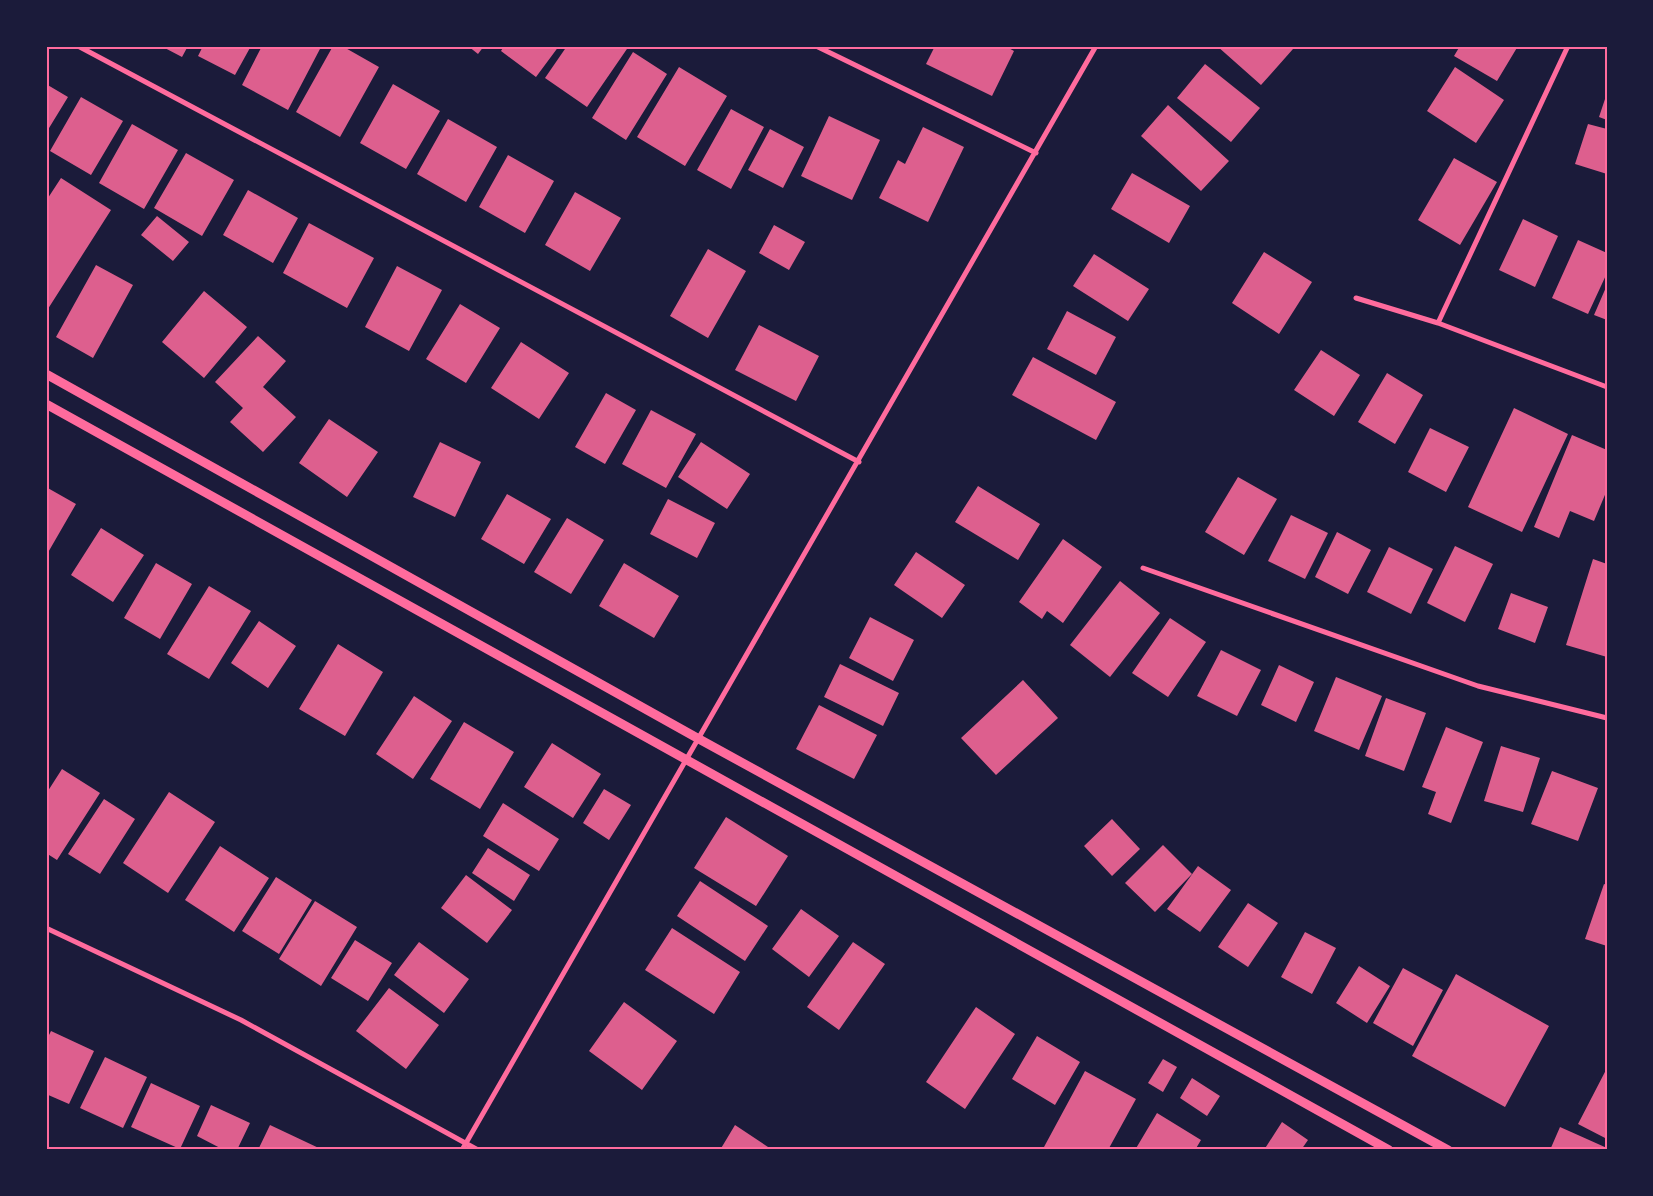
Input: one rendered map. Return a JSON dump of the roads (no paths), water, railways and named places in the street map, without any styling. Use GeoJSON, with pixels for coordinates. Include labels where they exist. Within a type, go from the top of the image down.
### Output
{"type":"FeatureCollection","features":[{"type":"Feature","properties":{"kind":"street"},"geometry":{"type":"LineString","coordinates":[[78,46],[859,462]]}},
{"type":"Feature","properties":{"kind":"street"},"geometry":{"type":"LineString","coordinates":[[816,46],[1036,153]]}},
{"type":"Feature","properties":{"kind":"street"},"geometry":{"type":"LineString","coordinates":[[462,1150],[859,462],[1096,46]]}},
{"type":"Feature","properties":{"kind":"street"},"geometry":{"type":"LineString","coordinates":[[1438,323],[1568,46]]}},
{"type":"Feature","properties":{"kind":"street"},"geometry":{"type":"LineString","coordinates":[[1356,298],[1438,323],[1607,387]]}},
{"type":"Feature","properties":{"kind":"street"},"geometry":{"type":"LineString","coordinates":[[46,374],[699,739],[1448,1150]]}},
{"type":"Feature","properties":{"kind":"street"},"geometry":{"type":"LineString","coordinates":[[46,404],[1389,1150]]}},
{"type":"Feature","properties":{"kind":"street"},"geometry":{"type":"LineString","coordinates":[[1143,568],[1478,686],[1607,718]]}},
{"type":"Feature","properties":{"kind":"street"},"geometry":{"type":"LineString","coordinates":[[46,928],[241,1020],[478,1150]]}}]}
